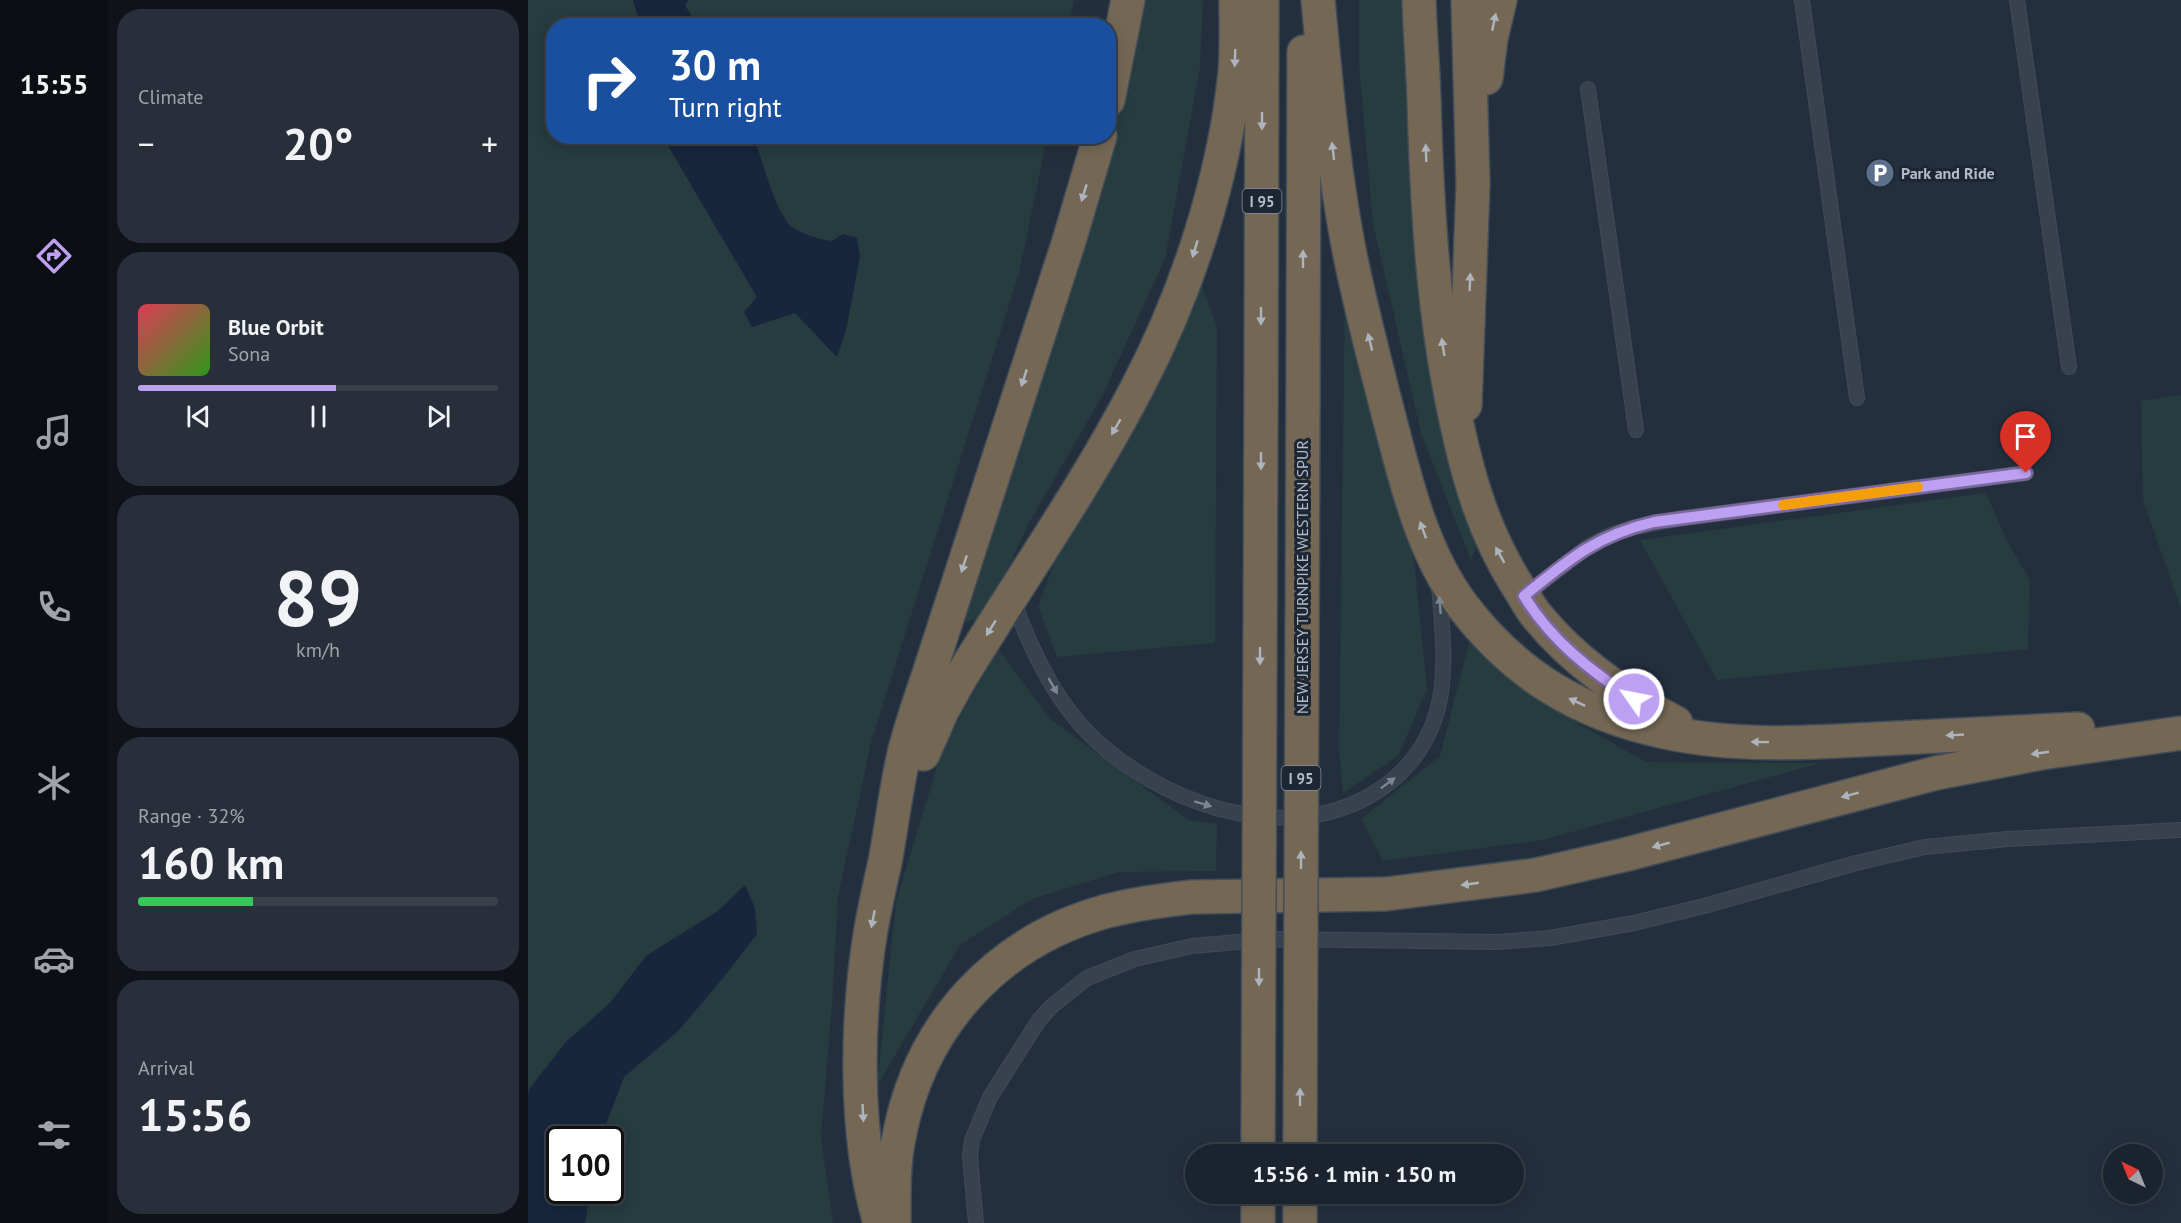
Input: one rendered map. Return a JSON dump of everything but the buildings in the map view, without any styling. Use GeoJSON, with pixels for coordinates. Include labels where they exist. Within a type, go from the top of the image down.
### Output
{"type":"FeatureCollection","features":[{"type":"Feature","properties":{"kind":"highway"},"geometry":{"type":"LineString","coordinates":[[1116,60],[1128,0]]}},
{"type":"Feature","properties":{"kind":"highway"},"geometry":{"type":"LineString","coordinates":[[885,861],[913,781],[942,711],[1119,422],[1153,356],[1179,295],[1202,228],[1226,130],[1235,70],[1236,0]]}},
{"type":"Feature","properties":{"kind":"highway","name":"I 95"},"geometry":{"type":"LineString","coordinates":[[1258,1144],[1262,0]]}},
{"type":"Feature","properties":{"kind":"highway","name":"NEW JERSEY TURNPIKE WESTERN SPUR"},"geometry":{"type":"LineString","coordinates":[[1300,1144],[1305,0]]}},
{"type":"Feature","properties":{"kind":"highway"},"geometry":{"type":"LineString","coordinates":[[1318,0],[1335,160],[1351,259],[1399,454],[1418,514],[1449,586],[1496,643],[1516,663],[1556,692],[1579,704],[1669,733],[1742,742],[1803,742],[2101,729],[2181,732]]}},
{"type":"Feature","properties":{"kind":"highway"},"geometry":{"type":"LineString","coordinates":[[1419,0],[1432,267],[1445,364],[1466,466],[1482,517],[1494,545],[1535,614],[1567,649],[1607,682],[1673,722],[1714,738]]}},
{"type":"Feature","properties":{"kind":"highway"},"geometry":{"type":"LineString","coordinates":[[1462,445],[1468,380],[1473,184],[1468,0]]}},
{"type":"Feature","properties":{"kind":"highway"},"geometry":{"type":"LineString","coordinates":[[1473,184],[1491,38],[1500,0]]}},
{"type":"Feature","properties":{"kind":"highway"},"geometry":{"type":"LineString","coordinates":[[880,1223],[867,1164],[862,1090],[863,1001],[871,930],[906,749],[948,610],[1069,241],[1098,144]]}},
{"type":"Feature","properties":{"kind":"highway"},"geometry":{"type":"LineString","coordinates":[[894,1223],[895,1166],[905,1108],[915,1079],[941,1029],[967,995],[993,969],[1020,950],[1074,923],[1104,912],[1162,900],[1192,897],[1386,894],[1536,875],[1628,854],[1936,773],[2041,753],[2181,732]]}},
{"type":"Feature","properties":{"kind":"highway"},"geometry":{"type":"LineString","coordinates":[[1258,1204],[1258,1223]]}},
{"type":"Feature","properties":{"kind":"highway"},"geometry":{"type":"LineString","coordinates":[[1300,1204],[1300,1223]]}},
{"type":"Feature","properties":{"kind":"lane"},"geometry":{"type":"LineString","coordinates":[[1802,0],[1857,398]]}},
{"type":"Feature","properties":{"kind":"lane"},"geometry":{"type":"LineString","coordinates":[[2017,0],[2068,367]]}},
{"type":"Feature","properties":{"kind":"lane"},"geometry":{"type":"LineString","coordinates":[[1587,89],[1636,430]]}},
{"type":"Feature","properties":{"kind":"lane"},"geometry":{"type":"LineString","coordinates":[[1524,596],[1589,546],[1631,528],[1677,519],[2026,473]]}},
{"type":"Feature","properties":{"kind":"lane"},"geometry":{"type":"LineString","coordinates":[[1012,595],[1023,629],[1059,697],[1087,731],[1122,762],[1169,790],[1221,810],[1279,817],[1309,817],[1332,813],[1352,806],[1388,784],[1406,769],[1419,753],[1437,711],[1443,665],[1438,563]]}},
{"type":"Feature","properties":{"kind":"lane"},"geometry":{"type":"LineString","coordinates":[[976,1223],[970,1158],[972,1140],[990,1097],[1039,1020],[1053,1005],[1087,978],[1135,959],[1192,946],[1273,939],[1498,942],[1550,938],[1634,923],[1704,906],[1856,863],[1925,847],[1996,839],[2181,830]]}},
{"type":"Feature","properties":{"kind":"green space"},"geometry":{"type":"Polygon","coordinates":[[[528,0],[633,0],[640,18],[546,18],[546,144],[667,144],[757,297],[752,327],[795,312],[837,357],[846,330],[860,256],[832,242],[815,239],[790,226],[777,204],[756,144],[1046,144],[1020,270],[872,739],[838,897],[821,1137],[833,1223],[585,1223],[588,1204],[624,1204],[624,1126],[605,1126],[624,1077],[679,1030],[745,886],[718,911],[646,956],[610,1003],[566,1042],[530,1088],[528,1095],[528,0]]]}},
{"type":"Feature","properties":{"kind":"green space"},"geometry":{"type":"Polygon","coordinates":[[[688,0],[1074,0],[1071,18],[693,18],[685,6],[688,0]]]}},
{"type":"Feature","properties":{"kind":"green space"},"geometry":{"type":"Polygon","coordinates":[[[1142,0],[1203,0],[1200,67],[1165,259],[1102,396],[1028,525],[987,613],[959,626],[1092,203],[1107,144],[1116,144],[1116,106],[1142,0]]]}},
{"type":"Feature","properties":{"kind":"green space"},"geometry":{"type":"Polygon","coordinates":[[[1359,0],[1407,0],[1413,191],[1449,462],[1478,542],[1471,560],[1421,433],[1373,224],[1359,65],[1359,0]]]}},
{"type":"Feature","properties":{"kind":"green space"},"geometry":{"type":"Polygon","coordinates":[[[1202,286],[1217,327],[1215,643],[1057,657],[1038,606],[1056,558],[1136,427],[1202,286]]]}},
{"type":"Feature","properties":{"kind":"green space"},"geometry":{"type":"Polygon","coordinates":[[[1345,288],[1413,551],[1427,689],[1398,756],[1343,793],[1339,750],[1345,288]]]}},
{"type":"Feature","properties":{"kind":"green space"},"geometry":{"type":"Polygon","coordinates":[[[2181,395],[2181,609],[2143,500],[2141,401],[2181,395]]]}},
{"type":"Feature","properties":{"kind":"green space"},"geometry":{"type":"Polygon","coordinates":[[[1986,493],[2007,541],[2030,580],[2028,649],[1717,680],[1640,540],[1986,493]]]}},
{"type":"Feature","properties":{"kind":"green space"},"geometry":{"type":"Polygon","coordinates":[[[1469,643],[1535,699],[1646,762],[1821,763],[1543,840],[1383,861],[1361,819],[1440,756],[1469,643]]]}},
{"type":"Feature","properties":{"kind":"green space"},"geometry":{"type":"Polygon","coordinates":[[[998,648],[1050,719],[1189,820],[1217,824],[1216,871],[1119,872],[1032,899],[960,945],[877,1086],[896,901],[942,750],[998,648]]]}},
{"type":"Feature","properties":{"kind":"water"},"geometry":{"type":"Polygon","coordinates":[[[633,0],[688,0],[685,6],[693,18],[640,18],[633,0]]]}},
{"type":"Feature","properties":{"kind":"water"},"geometry":{"type":"Polygon","coordinates":[[[667,144],[756,144],[775,201],[792,227],[811,236],[832,241],[843,234],[857,238],[860,256],[846,330],[837,357],[795,313],[752,327],[744,312],[757,297],[667,144]]]}},
{"type":"Feature","properties":{"kind":"water"},"geometry":{"type":"Polygon","coordinates":[[[745,885],[755,908],[757,934],[679,1030],[624,1077],[605,1126],[546,1126],[546,1204],[588,1204],[585,1223],[528,1223],[528,1095],[530,1088],[566,1042],[610,1003],[646,956],[718,911],[745,885]]]}},
{"type":"Feature","properties":{"kind":"slow traffic"},"geometry":{"type":"LineString","coordinates":[[1783,505],[1918,487]]}},
{"type":"Feature","properties":{"kind":"place","name":"Park and Ride"},"geometry":{"type":"Point","coordinates":[1880,173]}},
{"type":"Feature","properties":{"kind":"route"},"geometry":{"type":"LineString","coordinates":[[1634,699],[1607,682],[1567,649],[1535,614],[1524,596],[1589,546],[1610,535],[1654,522],[2026,473]]}}]}
